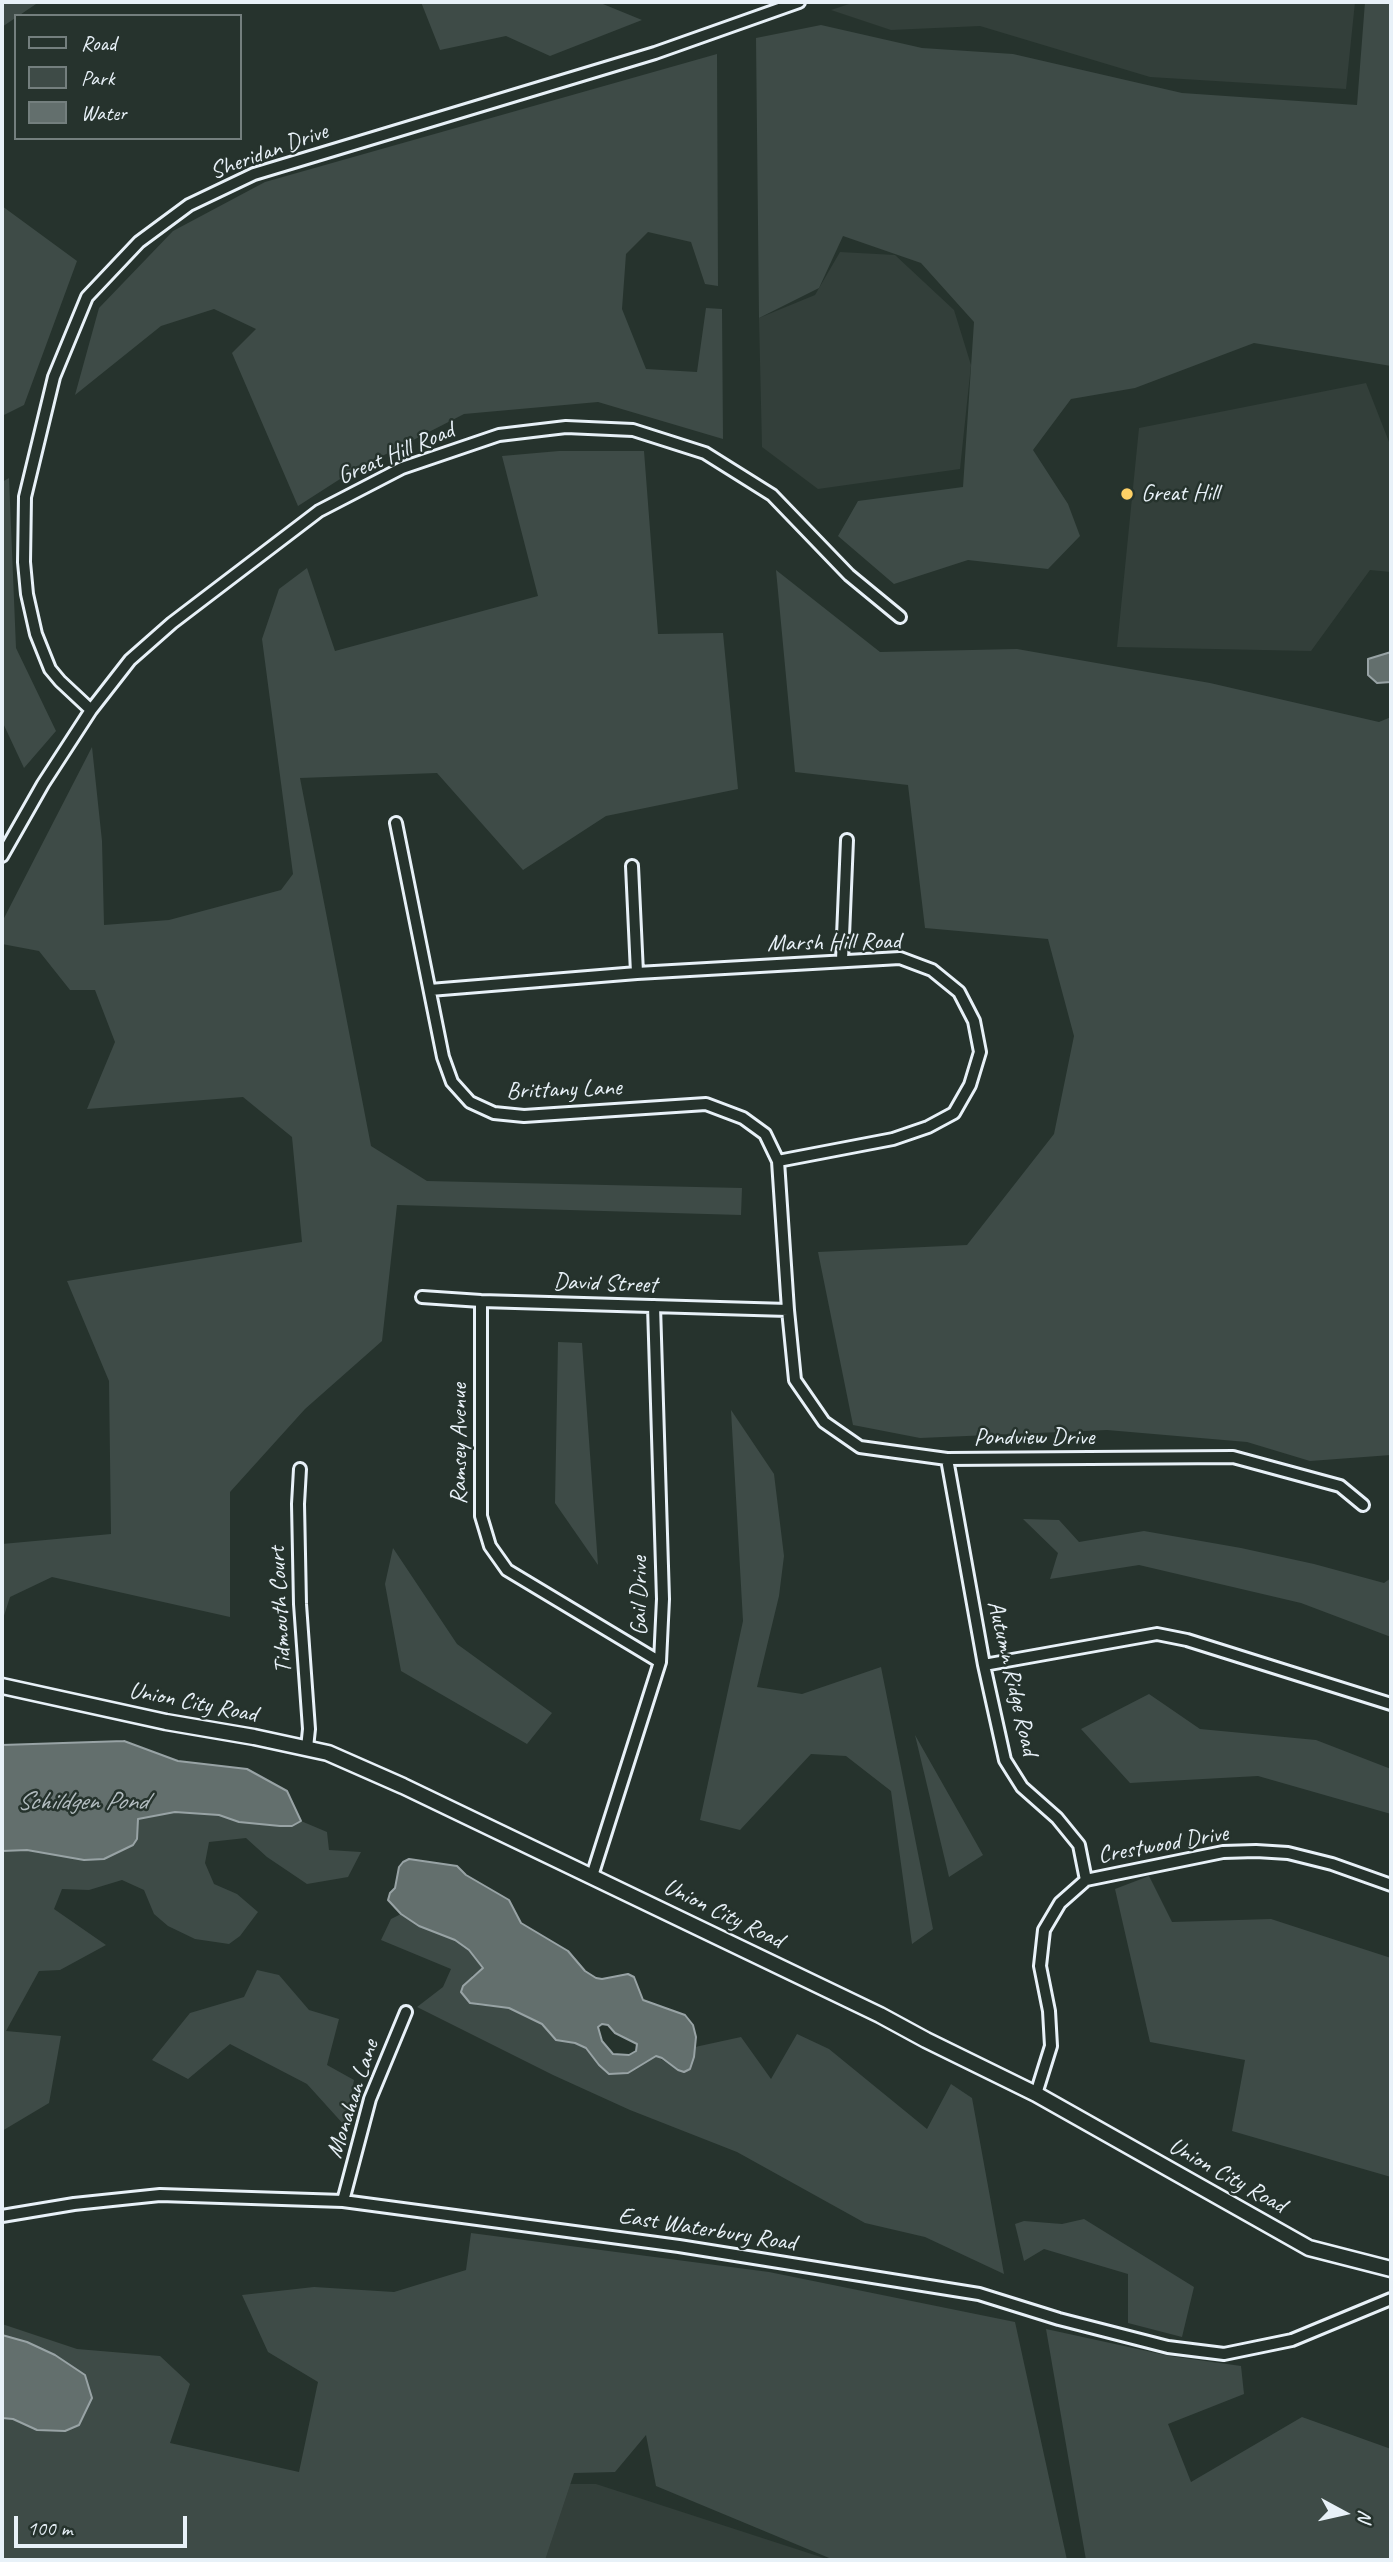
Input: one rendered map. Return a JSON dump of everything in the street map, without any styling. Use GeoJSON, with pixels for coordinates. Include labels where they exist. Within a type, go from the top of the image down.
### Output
{"type":"FeatureCollection","features":[{"type":"Feature","properties":{"kind":"main road","name":"Union City Road"},"geometry":{"type":"LineString","coordinates":[[2,1686],[166,1723],[328,1754],[403,1786],[859,2004],[1036,2094],[1309,2248],[1391,2269]]}},
{"type":"Feature","properties":{"kind":"street","name":"Sheridan Drive"},"geometry":{"type":"LineString","coordinates":[[91,710],[50,669],[36,634],[23,562],[25,497],[54,377],[87,297],[139,242],[189,205],[254,174],[655,52],[799,2]]}},
{"type":"Feature","properties":{"kind":"street","name":"Great Hill Road"},"geometry":{"type":"LineString","coordinates":[[2,856],[43,784],[91,710],[143,647],[319,511],[402,468],[499,435],[566,427],[633,430],[705,453],[772,495],[849,575],[900,617]]}},
{"type":"Feature","properties":{"kind":"street","name":"Brittany Lane"},"geometry":{"type":"LineString","coordinates":[[396,823],[443,1057],[452,1082],[470,1102],[494,1113],[524,1116],[706,1104],[743,1118],[765,1134],[778,1161],[788,1310]]}},
{"type":"Feature","properties":{"kind":"street"},"geometry":{"type":"LineString","coordinates":[[842,960],[847,840]]}},
{"type":"Feature","properties":{"kind":"street"},"geometry":{"type":"LineString","coordinates":[[632,866],[638,973]]}},
{"type":"Feature","properties":{"kind":"street","name":"Marsh Hill Road"},"geometry":{"type":"LineString","coordinates":[[430,990],[638,973],[900,958],[932,970],[959,992],[974,1021],[980,1052],[970,1085],[954,1113],[928,1127],[893,1139],[778,1161]]}},
{"type":"Feature","properties":{"kind":"street","name":"David Street"},"geometry":{"type":"LineString","coordinates":[[422,1297],[788,1310]]}},
{"type":"Feature","properties":{"kind":"street","name":"Ramsey Avenue"},"geometry":{"type":"LineString","coordinates":[[481,1301],[481,1516],[490,1546],[507,1570],[660,1662]]}},
{"type":"Feature","properties":{"kind":"street","name":"Gail Drive"},"geometry":{"type":"LineString","coordinates":[[592,1876],[660,1662],[663,1599],[654,1306]]}},
{"type":"Feature","properties":{"kind":"street","name":"Pondview Drive"},"geometry":{"type":"LineString","coordinates":[[788,1310],[795,1380],[824,1422],[860,1447],[947,1459],[1233,1457],[1340,1486],[1363,1505]]}},
{"type":"Feature","properties":{"kind":"street","name":"Autumn Ridge Road"},"geometry":{"type":"LineString","coordinates":[[947,1459],[984,1665],[1005,1760],[1022,1787],[1057,1818],[1079,1845],[1086,1880]]}},
{"type":"Feature","properties":{"kind":"street","name":"Tidmouth Court"},"geometry":{"type":"LineString","coordinates":[[300,1469],[299,1542],[309,1729],[307,1748]]}},
{"type":"Feature","properties":{"kind":"street"},"geometry":{"type":"LineString","coordinates":[[984,1665],[1157,1634],[1187,1640],[1391,1704]]}},
{"type":"Feature","properties":{"kind":"street","name":"Crestwood Drive"},"geometry":{"type":"LineString","coordinates":[[1036,2094],[1051,2046],[1049,2011],[1040,1966],[1044,1930],[1060,1903],[1086,1880],[1223,1852],[1256,1851],[1288,1853],[1332,1864],[1391,1885]]}},
{"type":"Feature","properties":{"kind":"street","name":"Monahan Lane"},"geometry":{"type":"LineString","coordinates":[[343,2201],[370,2099],[406,2012]]}},
{"type":"Feature","properties":{"kind":"street","name":"East Waterbury Road"},"geometry":{"type":"LineString","coordinates":[[2,2216],[74,2204],[160,2195],[343,2201],[679,2246],[979,2294],[1059,2319],[1168,2347],[1224,2354],[1292,2340],[1391,2298]]}},
{"type":"Feature","properties":{"kind":"shaded area"},"geometry":{"type":"Polygon","coordinates":[[[855,2],[1355,2],[1346,89],[1150,77],[980,26],[891,30],[831,10],[855,2]]]}},
{"type":"Feature","properties":{"kind":"shaded area"},"geometry":{"type":"Polygon","coordinates":[[[840,252],[895,255],[954,310],[971,365],[960,469],[818,489],[762,447],[759,318],[815,295],[840,252]]]}},
{"type":"Feature","properties":{"kind":"shaded area"},"geometry":{"type":"Polygon","coordinates":[[[1366,383],[1391,447],[1391,572],[1370,570],[1311,651],[1117,647],[1139,428],[1366,383]]]}},
{"type":"Feature","properties":{"kind":"shaded area"},"geometry":{"type":"Polygon","coordinates":[[[567,2484],[596,2484],[830,2560],[543,2560],[567,2484]]]}},
{"type":"Feature","properties":{"kind":"green space"},"geometry":{"type":"Polygon","coordinates":[[[2,2],[39,2],[21,14],[14,14],[14,19],[2,27],[2,2]]]}},
{"type":"Feature","properties":{"kind":"green space"},"geometry":{"type":"Polygon","coordinates":[[[421,2],[598,2],[642,20],[550,56],[506,36],[440,50],[421,2]]]}},
{"type":"Feature","properties":{"kind":"green space"},"geometry":{"type":"Polygon","coordinates":[[[1365,2],[1391,2],[1391,366],[1254,343],[1135,388],[1071,399],[1033,450],[1068,504],[1080,536],[1048,569],[968,560],[894,584],[838,536],[858,501],[963,487],[974,322],[921,263],[843,236],[819,288],[759,318],[756,38],[821,25],[922,48],[1013,54],[1182,93],[1357,105],[1365,2]]]}},
{"type":"Feature","properties":{"kind":"green space"},"geometry":{"type":"Polygon","coordinates":[[[717,54],[718,286],[705,284],[691,242],[648,232],[626,254],[622,309],[646,369],[697,372],[706,308],[722,309],[723,439],[598,402],[464,414],[351,472],[298,506],[232,353],[256,329],[214,309],[161,326],[75,395],[99,308],[173,231],[265,182],[717,54]]]}},
{"type":"Feature","properties":{"kind":"green space"},"geometry":{"type":"Polygon","coordinates":[[[2,206],[77,261],[24,405],[2,416],[2,206]]]}},
{"type":"Feature","properties":{"kind":"green space"},"geometry":{"type":"Polygon","coordinates":[[[559,451],[644,451],[658,634],[723,633],[738,789],[606,816],[523,870],[437,773],[300,778],[371,1146],[427,1181],[742,1188],[741,1215],[397,1205],[382,1341],[305,1409],[230,1492],[230,1617],[52,1577],[10,1597],[2,1622],[2,1544],[111,1534],[109,1381],[67,1281],[302,1242],[292,1137],[243,1097],[87,1109],[115,1042],[95,990],[70,990],[39,951],[2,944],[2,922],[92,747],[102,841],[104,925],[169,920],[281,890],[293,874],[262,639],[279,589],[307,568],[335,651],[538,596],[502,456],[559,451]]]}},
{"type":"Feature","properties":{"kind":"green space"},"geometry":{"type":"Polygon","coordinates":[[[9,478],[16,648],[56,731],[24,768],[2,721],[2,482],[9,478]]]}},
{"type":"Feature","properties":{"kind":"green space"},"geometry":{"type":"Polygon","coordinates":[[[776,570],[880,652],[1017,649],[1210,683],[1379,722],[1391,717],[1391,1455],[1310,1461],[1247,1442],[1107,1430],[920,1438],[853,1425],[818,1252],[967,1245],[1054,1134],[1074,1036],[1048,939],[925,928],[908,785],[795,772],[776,570]]]}},
{"type":"Feature","properties":{"kind":"green space"},"geometry":{"type":"Polygon","coordinates":[[[558,1342],[582,1343],[598,1565],[555,1503],[558,1342]]]}},
{"type":"Feature","properties":{"kind":"green space"},"geometry":{"type":"Polygon","coordinates":[[[731,1410],[774,1474],[784,1556],[779,1596],[757,1687],[802,1694],[881,1667],[933,1929],[912,1944],[891,1791],[846,1756],[811,1754],[740,1830],[700,1820],[743,1621],[731,1410]]]}},
{"type":"Feature","properties":{"kind":"green space"},"geometry":{"type":"Polygon","coordinates":[[[1023,1519],[1059,1520],[1079,1542],[1144,1531],[1241,1548],[1384,1583],[1391,1578],[1391,1637],[1301,1603],[1139,1565],[1050,1579],[1058,1553],[1023,1519]]]}},
{"type":"Feature","properties":{"kind":"green space"},"geometry":{"type":"Polygon","coordinates":[[[393,1548],[457,1644],[552,1713],[527,1744],[401,1671],[385,1584],[393,1548]]]}},
{"type":"Feature","properties":{"kind":"green space"},"geometry":{"type":"Polygon","coordinates":[[[1149,1694],[1200,1729],[1316,1740],[1391,1769],[1391,1814],[1258,1776],[1130,1783],[1081,1729],[1149,1694]]]}},
{"type":"Feature","properties":{"kind":"green space"},"geometry":{"type":"Polygon","coordinates":[[[915,1735],[983,1855],[949,1877],[915,1735]]]}},
{"type":"Feature","properties":{"kind":"green space"},"geometry":{"type":"Polygon","coordinates":[[[175,1812],[219,1815],[245,1822],[280,1826],[292,1826],[301,1821],[327,1832],[329,1850],[361,1852],[348,1877],[307,1884],[267,1857],[246,1838],[209,1842],[205,1863],[214,1884],[237,1894],[258,1912],[240,1936],[229,1944],[195,1939],[168,1926],[154,1914],[144,1890],[122,1880],[89,1890],[62,1889],[54,1909],[106,1945],[60,1970],[39,1971],[6,2031],[61,2036],[49,2103],[2,2131],[2,1851],[27,1850],[84,1860],[104,1859],[133,1845],[137,1839],[138,1819],[175,1812]]]}},
{"type":"Feature","properties":{"kind":"green space"},"geometry":{"type":"Polygon","coordinates":[[[1149,1876],[1172,1922],[1271,1919],[1391,1958],[1391,2177],[1232,2131],[1245,2060],[1150,2042],[1115,1889],[1149,1876]]]}},
{"type":"Feature","properties":{"kind":"green space"},"geometry":{"type":"Polygon","coordinates":[[[401,1914],[419,1926],[455,1940],[469,1950],[483,1968],[472,1976],[476,2005],[509,2008],[542,2024],[551,2035],[586,2048],[599,2065],[628,2073],[656,2056],[678,2070],[694,2057],[695,2047],[741,2037],[771,2079],[797,2034],[829,2049],[927,2129],[951,2084],[972,2098],[1004,2274],[925,2237],[865,2223],[737,2152],[630,2110],[417,2007],[443,1987],[451,1969],[381,1940],[391,1919],[401,1914]]]}},
{"type":"Feature","properties":{"kind":"green space"},"geometry":{"type":"Polygon","coordinates":[[[257,1970],[279,1975],[309,2010],[339,2019],[327,2065],[354,2080],[345,2126],[307,2084],[230,2044],[188,2079],[152,2060],[190,2013],[244,1997],[257,1970]]]}},
{"type":"Feature","properties":{"kind":"green space"},"geometry":{"type":"Polygon","coordinates":[[[1084,2219],[1194,2287],[1182,2337],[1128,2323],[1128,2274],[1044,2249],[1024,2261],[1015,2224],[1024,2221],[1062,2224],[1084,2219]]]}},
{"type":"Feature","properties":{"kind":"green space"},"geometry":{"type":"Polygon","coordinates":[[[471,2233],[769,2272],[1015,2322],[1067,2560],[834,2560],[656,2486],[646,2435],[615,2472],[574,2473],[545,2560],[2,2560],[2,2324],[77,2349],[160,2356],[190,2384],[170,2443],[299,2472],[318,2382],[268,2352],[242,2295],[314,2287],[394,2292],[466,2270],[471,2233]]]}},
{"type":"Feature","properties":{"kind":"green space"},"geometry":{"type":"Polygon","coordinates":[[[1046,2329],[1170,2356],[1241,2366],[1244,2394],[1168,2424],[1191,2482],[1302,2417],[1391,2449],[1391,2560],[1086,2560],[1046,2329]]]}},
{"type":"Feature","properties":{"kind":"water"},"geometry":{"type":"Polygon","coordinates":[[[1391,652],[1391,682],[1377,683],[1368,675],[1368,659],[1391,652]]]}},
{"type":"Feature","properties":{"kind":"water","name":"Schildgen Pond"},"geometry":{"type":"Polygon","coordinates":[[[124,1741],[178,1761],[247,1769],[287,1791],[301,1821],[292,1826],[280,1826],[239,1822],[219,1815],[175,1812],[138,1819],[137,1839],[133,1845],[104,1859],[84,1860],[27,1850],[2,1851],[2,1745],[124,1741]]]}},
{"type":"Feature","properties":{"kind":"water"},"geometry":{"type":"Polygon","coordinates":[[[409,1859],[457,1866],[466,1875],[509,1900],[521,1923],[568,1951],[585,1971],[596,1978],[628,1974],[634,1977],[643,2000],[685,2015],[693,2025],[696,2037],[690,2069],[684,2072],[678,2070],[656,2056],[628,2073],[609,2074],[586,2048],[556,2040],[542,2024],[509,2008],[470,2003],[461,1992],[463,1986],[483,1968],[469,1950],[455,1940],[419,1926],[401,1914],[388,1900],[395,1888],[399,1867],[409,1859]],[[602,2024],[598,2027],[602,2041],[613,2054],[629,2055],[636,2051],[637,2044],[615,2033],[608,2025],[602,2024]]]}},
{"type":"Feature","properties":{"kind":"water"},"geometry":{"type":"Polygon","coordinates":[[[2,2335],[27,2342],[55,2355],[85,2375],[92,2398],[79,2425],[65,2431],[37,2430],[13,2419],[2,2418],[2,2335]]]}},
{"type":"Feature","properties":{"kind":"place","name":"Great Hill"},"geometry":{"type":"Point","coordinates":[1127,494]}}]}
